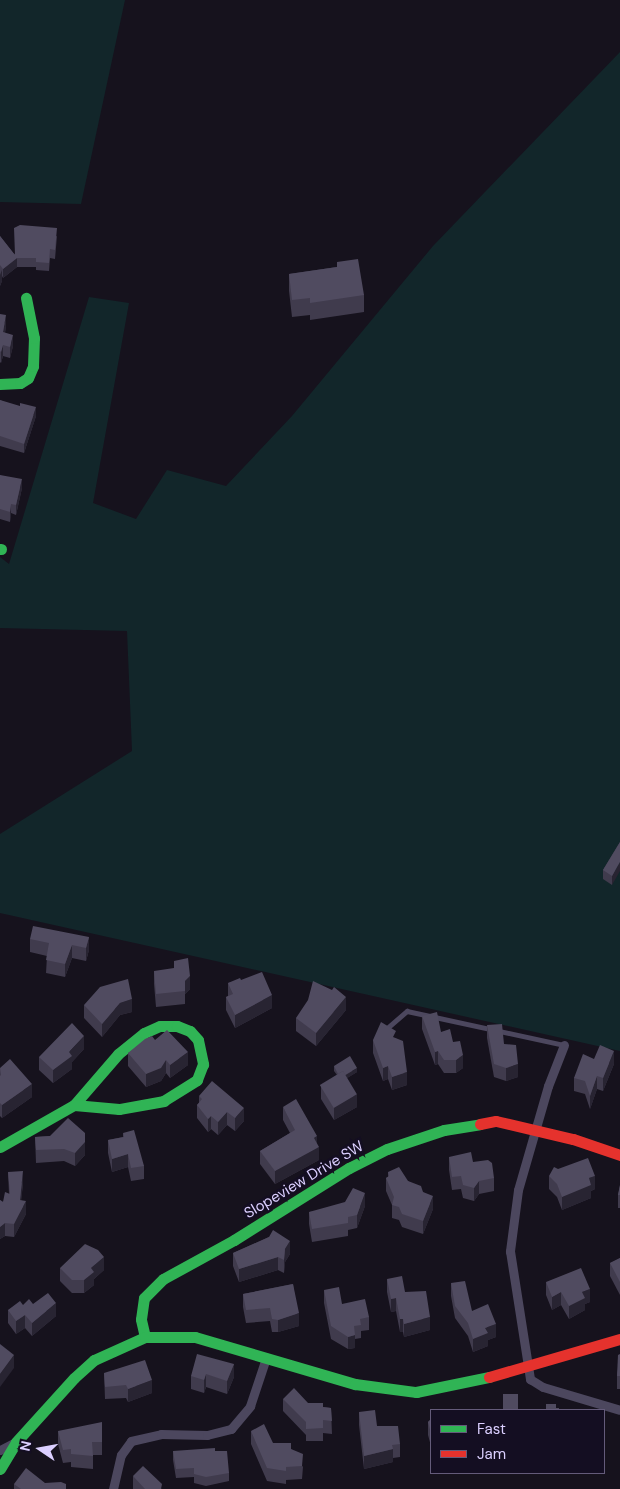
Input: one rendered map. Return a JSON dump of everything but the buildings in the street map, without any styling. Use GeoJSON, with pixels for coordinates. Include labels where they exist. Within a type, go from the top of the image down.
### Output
{"type":"FeatureCollection","features":[{"type":"Feature","properties":{"kind":"street"},"geometry":{"type":"LineString","coordinates":[[0,384],[20,383],[28,378],[33,366],[34,338],[26,298]]}},
{"type":"Feature","properties":{"kind":"street"},"geometry":{"type":"LineString","coordinates":[[0,1147],[74,1105],[118,1054],[144,1033],[160,1026],[177,1026],[190,1031],[198,1040],[203,1064],[197,1080],[164,1101],[119,1109],[74,1105]]}},
{"type":"Feature","properties":{"kind":"street"},"geometry":{"type":"LineString","coordinates":[[564,1045],[535,1129],[513,1210],[510,1251],[530,1379],[543,1387],[620,1410]]}},
{"type":"Feature","properties":{"kind":"street","name":"Slopeview Drive SW"},"geometry":{"type":"LineString","coordinates":[[145,1337],[141,1309],[144,1298],[153,1288],[349,1168],[419,1138],[478,1123],[496,1121],[535,1129],[620,1155]]}},
{"type":"Feature","properties":{"kind":"street"},"geometry":{"type":"LineString","coordinates":[[0,1450],[16,1442],[94,1360],[145,1337],[194,1337],[355,1384],[416,1392],[461,1385],[620,1339]]}},
{"type":"Feature","properties":{"kind":"street"},"geometry":{"type":"LineString","coordinates":[[113,1489],[121,1455],[132,1441],[161,1434],[207,1435],[231,1429],[250,1406],[266,1358]]}},
{"type":"Feature","properties":{"kind":"street"},"geometry":{"type":"LineString","coordinates":[[0,1469],[10,1457],[16,1442]]}},
{"type":"Feature","properties":{"kind":"lane"},"geometry":{"type":"LineString","coordinates":[[385,1030],[407,1010],[564,1045]]}},
{"type":"Feature","properties":{"kind":"green space"},"geometry":{"type":"Polygon","coordinates":[[[0,0],[125,0],[81,204],[0,202],[0,0]]]}},
{"type":"Feature","properties":{"kind":"green space"},"geometry":{"type":"Polygon","coordinates":[[[620,52],[620,1051],[0,913],[0,834],[132,751],[127,631],[0,628],[0,557],[9,564],[89,297],[129,303],[93,503],[136,519],[167,470],[226,486],[292,416],[433,246],[620,52]]]}},
{"type":"Feature","properties":{"kind":"traffic: fast"},"geometry":{"type":"LineString","coordinates":[[0,384],[20,383],[28,378],[33,366],[34,338],[26,298]]}},
{"type":"Feature","properties":{"kind":"traffic: fast"},"geometry":{"type":"LineString","coordinates":[[0,1147],[74,1105],[118,1054],[144,1033],[160,1026],[177,1026],[190,1031],[198,1040],[203,1064],[197,1080],[164,1101],[119,1109],[74,1105]]}},
{"type":"Feature","properties":{"kind":"traffic: fast"},"geometry":{"type":"LineString","coordinates":[[145,1337],[141,1319],[144,1298],[163,1279],[234,1240],[349,1168],[387,1149],[444,1130],[480,1124]]}},
{"type":"Feature","properties":{"kind":"traffic: fast"},"geometry":{"type":"LineString","coordinates":[[0,1469],[16,1442],[74,1378],[94,1360],[145,1337],[195,1337],[355,1384],[416,1392],[489,1377]]}},
{"type":"Feature","properties":{"kind":"traffic: jam"},"geometry":{"type":"LineString","coordinates":[[480,1124],[496,1121],[573,1139],[620,1155]]}},
{"type":"Feature","properties":{"kind":"traffic: jam"},"geometry":{"type":"LineString","coordinates":[[489,1377],[620,1339]]}}]}
